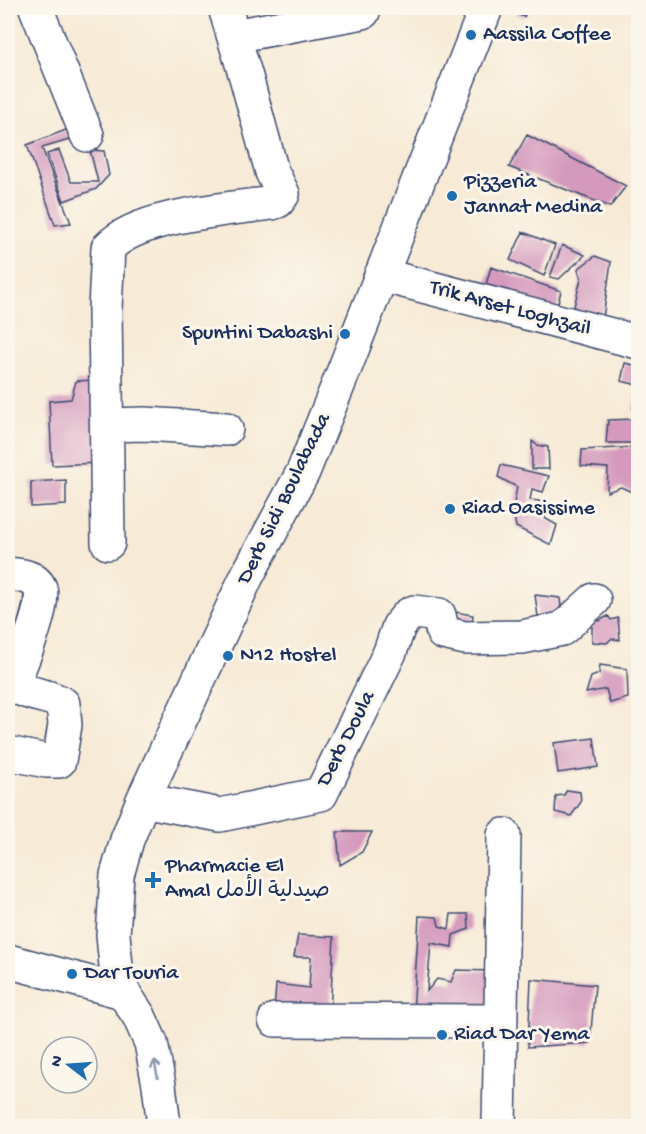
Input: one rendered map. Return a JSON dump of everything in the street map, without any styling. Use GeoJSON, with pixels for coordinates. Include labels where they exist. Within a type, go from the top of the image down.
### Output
{"type":"FeatureCollection","features":[{"type":"Feature","properties":{"kind":"street"},"geometry":{"type":"LineString","coordinates":[[36,8],[87,135]]}},
{"type":"Feature","properties":{"kind":"street","name":"Derb Sidi Boulabada"},"geometry":{"type":"LineString","coordinates":[[164,1126],[151,1043],[139,1016],[123,992],[116,966],[113,935],[117,875],[127,840],[143,800],[247,576],[303,472],[486,8]]}},
{"type":"Feature","properties":{"kind":"street"},"geometry":{"type":"LineString","coordinates":[[108,543],[105,309],[108,248],[121,237],[169,219],[272,203],[282,198],[282,191],[272,172],[230,22],[363,12]]}},
{"type":"Feature","properties":{"kind":"street","name":"Trik Arset Loghzail"},"geometry":{"type":"LineString","coordinates":[[381,275],[639,342]]}},
{"type":"Feature","properties":{"kind":"street"},"geometry":{"type":"LineString","coordinates":[[107,425],[146,424],[226,429]]}},
{"type":"Feature","properties":{"kind":"street"},"geometry":{"type":"LineString","coordinates":[[8,574],[29,578],[39,586],[40,594],[32,634],[14,684],[22,690],[57,700],[63,704],[65,725],[59,761],[46,761],[8,753]]}},
{"type":"Feature","properties":{"kind":"street","name":"Derb Doula"},"geometry":{"type":"LineString","coordinates":[[143,800],[220,815],[321,794],[390,652],[399,626],[408,615],[414,612],[439,615],[443,633],[465,638],[522,637],[562,629],[594,600]]}},
{"type":"Feature","properties":{"kind":"street"},"geometry":{"type":"LineString","coordinates":[[499,1126],[504,835]]}},
{"type":"Feature","properties":{"kind":"street"},"geometry":{"type":"LineString","coordinates":[[8,961],[123,992]]}},
{"type":"Feature","properties":{"kind":"street"},"geometry":{"type":"LineString","coordinates":[[275,1020],[501,1021]]}},
{"type":"Feature","properties":{"kind":"building"},"geometry":{"type":"Polygon","coordinates":[[[517,8],[528,8],[524,17],[515,13],[517,8]]]}},
{"type":"Feature","properties":{"kind":"building"},"geometry":{"type":"Polygon","coordinates":[[[71,128],[76,138],[42,148],[71,223],[55,225],[27,145],[71,128]]]}},
{"type":"Feature","properties":{"kind":"building"},"geometry":{"type":"Polygon","coordinates":[[[527,135],[626,186],[610,207],[509,167],[527,135]]]}},
{"type":"Feature","properties":{"kind":"building"},"geometry":{"type":"Polygon","coordinates":[[[59,150],[71,182],[98,182],[90,150],[104,151],[109,175],[96,189],[64,201],[47,154],[59,150]]]}},
{"type":"Feature","properties":{"kind":"building"},"geometry":{"type":"Polygon","coordinates":[[[523,232],[555,245],[544,276],[510,260],[523,232]]]}},
{"type":"Feature","properties":{"kind":"building"},"geometry":{"type":"Polygon","coordinates":[[[562,245],[585,255],[559,279],[550,277],[562,245]]]}},
{"type":"Feature","properties":{"kind":"building"},"geometry":{"type":"Polygon","coordinates":[[[595,256],[611,262],[602,325],[571,318],[581,279],[578,269],[595,256]]]}},
{"type":"Feature","properties":{"kind":"building"},"geometry":{"type":"Polygon","coordinates":[[[491,267],[561,291],[555,315],[483,295],[491,267]]]}},
{"type":"Feature","properties":{"kind":"building"},"geometry":{"type":"Polygon","coordinates":[[[625,363],[638,366],[638,385],[621,381],[625,363]]]}},
{"type":"Feature","properties":{"kind":"building"},"geometry":{"type":"Polygon","coordinates":[[[94,380],[99,463],[52,465],[49,401],[71,399],[76,381],[94,380]]]}},
{"type":"Feature","properties":{"kind":"building"},"geometry":{"type":"Polygon","coordinates":[[[638,390],[638,410],[633,409],[638,390]]]}},
{"type":"Feature","properties":{"kind":"building"},"geometry":{"type":"Polygon","coordinates":[[[638,419],[638,443],[606,443],[608,420],[638,419]]]}},
{"type":"Feature","properties":{"kind":"building"},"geometry":{"type":"Polygon","coordinates":[[[532,441],[537,445],[548,447],[549,469],[532,469],[532,441]]]}},
{"type":"Feature","properties":{"kind":"building"},"geometry":{"type":"Polygon","coordinates":[[[637,447],[634,493],[621,487],[607,492],[608,468],[581,466],[582,450],[637,447]]]}},
{"type":"Feature","properties":{"kind":"building"},"geometry":{"type":"Polygon","coordinates":[[[501,465],[549,476],[543,492],[532,489],[530,500],[539,501],[546,519],[557,525],[551,545],[516,527],[513,509],[517,487],[498,477],[501,465]]]}},
{"type":"Feature","properties":{"kind":"building"},"geometry":{"type":"Polygon","coordinates":[[[66,480],[66,505],[31,507],[31,482],[66,480]]]}},
{"type":"Feature","properties":{"kind":"building"},"geometry":{"type":"Polygon","coordinates":[[[535,595],[560,598],[562,619],[540,630],[535,595]]]}},
{"type":"Feature","properties":{"kind":"building"},"geometry":{"type":"Polygon","coordinates":[[[455,612],[473,615],[471,628],[451,623],[455,612]]]}},
{"type":"Feature","properties":{"kind":"building"},"geometry":{"type":"Polygon","coordinates":[[[592,615],[599,621],[608,616],[611,620],[618,618],[620,640],[611,639],[607,643],[592,642],[592,615]]]}},
{"type":"Feature","properties":{"kind":"building"},"geometry":{"type":"Polygon","coordinates":[[[600,665],[627,669],[628,698],[610,703],[606,689],[586,693],[591,677],[599,674],[600,665]]]}},
{"type":"Feature","properties":{"kind":"building"},"geometry":{"type":"Polygon","coordinates":[[[594,738],[598,767],[558,773],[554,743],[594,738]]]}},
{"type":"Feature","properties":{"kind":"building"},"geometry":{"type":"Polygon","coordinates":[[[567,790],[580,792],[581,802],[571,816],[555,812],[556,796],[564,795],[567,790]]]}},
{"type":"Feature","properties":{"kind":"building"},"geometry":{"type":"Polygon","coordinates":[[[337,832],[372,832],[362,852],[340,865],[337,832]]]}},
{"type":"Feature","properties":{"kind":"building"},"geometry":{"type":"Polygon","coordinates":[[[451,914],[468,914],[469,929],[453,935],[452,947],[431,943],[427,991],[437,979],[451,982],[456,970],[492,971],[492,1011],[413,1014],[419,916],[437,917],[439,926],[449,929],[451,914]]]}},
{"type":"Feature","properties":{"kind":"building"},"geometry":{"type":"Polygon","coordinates":[[[298,935],[334,937],[330,1014],[274,1013],[276,984],[309,988],[311,957],[294,957],[298,935]]]}},
{"type":"Feature","properties":{"kind":"building"},"geometry":{"type":"Polygon","coordinates":[[[531,979],[595,985],[590,1043],[528,1047],[531,979]]]}},
{"type":"Feature","properties":{"kind":"place","name":"Aassila Coffee"},"geometry":{"type":"Point","coordinates":[471,35]}},
{"type":"Feature","properties":{"kind":"place","name":"Pizzeria Jannat Medina"},"geometry":{"type":"Point","coordinates":[452,196]}},
{"type":"Feature","properties":{"kind":"place","name":"Spuntini Dabashi"},"geometry":{"type":"Point","coordinates":[345,334]}},
{"type":"Feature","properties":{"kind":"place","name":"Riad Oasissime"},"geometry":{"type":"Point","coordinates":[450,509]}},
{"type":"Feature","properties":{"kind":"place","name":"N12 Hostel"},"geometry":{"type":"Point","coordinates":[228,656]}},
{"type":"Feature","properties":{"kind":"place","name":"Pharmacie El Amal صيدلية الأمل"},"geometry":{"type":"Point","coordinates":[153,880]}},
{"type":"Feature","properties":{"kind":"place","name":"Dar Touria"},"geometry":{"type":"Point","coordinates":[72,974]}},
{"type":"Feature","properties":{"kind":"place","name":"Riad Dar Yema"},"geometry":{"type":"Point","coordinates":[442,1035]}}]}
